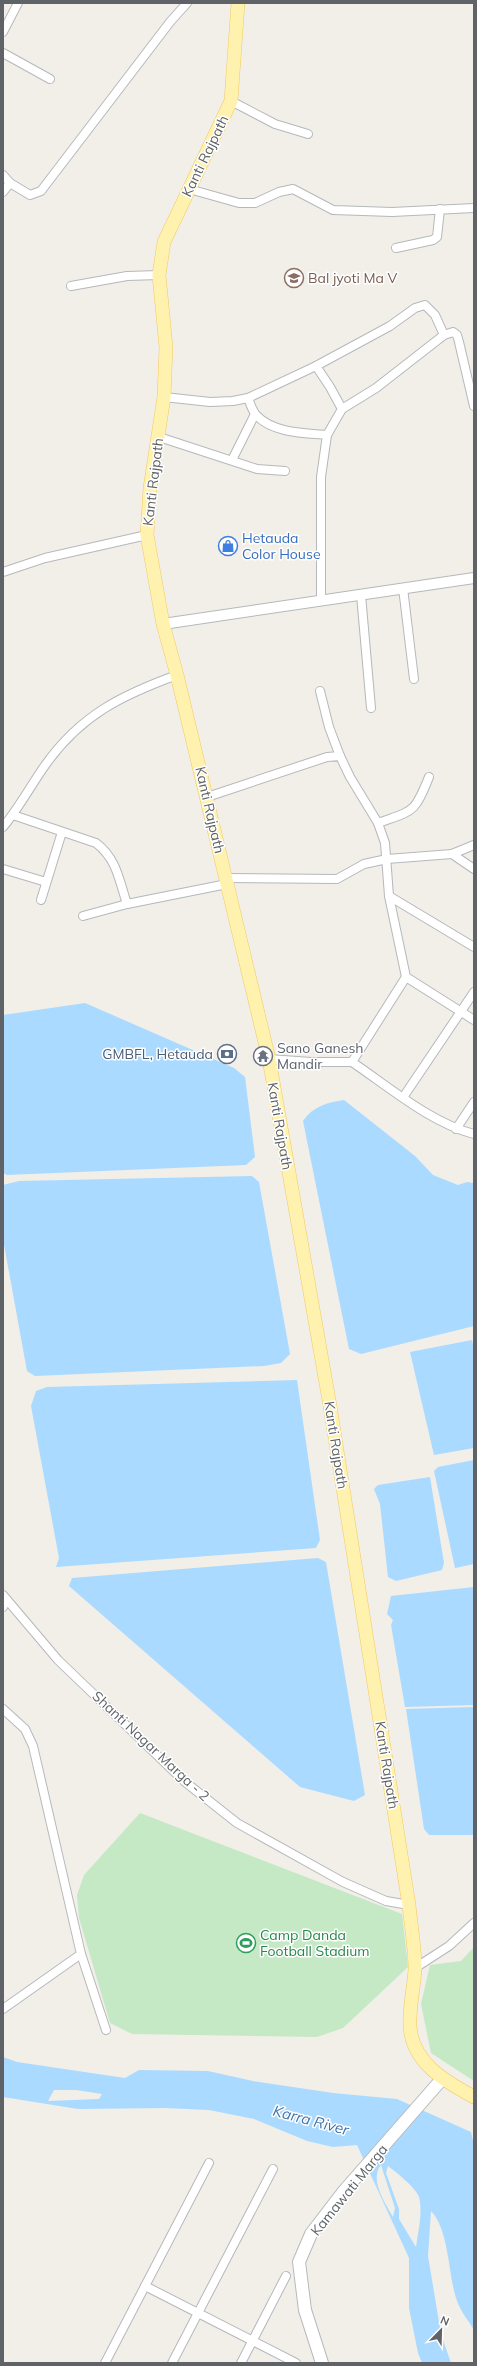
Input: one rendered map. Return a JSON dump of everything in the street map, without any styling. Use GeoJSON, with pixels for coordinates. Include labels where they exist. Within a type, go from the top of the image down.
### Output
{"type":"FeatureCollection","features":[{"type":"Feature","properties":{"kind":"main road","name":"Kanti Rajpath"},"geometry":{"type":"LineString","coordinates":[[238,3],[231,101],[164,242],[160,275],[166,347],[164,397],[150,488],[147,535],[163,624],[207,798],[269,1059],[329,1400],[409,1905],[414,1968],[410,2028],[414,2047],[428,2067],[442,2079],[474,2097]]}},
{"type":"Feature","properties":{"kind":"main road","name":"Kamawati Marga"},"geometry":{"type":"LineString","coordinates":[[322,2363],[305,2310],[299,2262],[311,2234],[344,2191],[442,2079]]}},
{"type":"Feature","properties":{"kind":"street"},"geometry":{"type":"LineString","coordinates":[[3,32],[18,3]]}},
{"type":"Feature","properties":{"kind":"street"},"geometry":{"type":"LineString","coordinates":[[3,175],[10,183],[30,195],[41,191],[170,22],[187,3]]}},
{"type":"Feature","properties":{"kind":"street"},"geometry":{"type":"LineString","coordinates":[[3,53],[50,79]]}},
{"type":"Feature","properties":{"kind":"street"},"geometry":{"type":"LineString","coordinates":[[231,101],[275,124],[308,134]]}},
{"type":"Feature","properties":{"kind":"street"},"geometry":{"type":"LineString","coordinates":[[3,192],[10,183]]}},
{"type":"Feature","properties":{"kind":"street"},"geometry":{"type":"LineString","coordinates":[[189,189],[239,203],[255,203],[279,192],[293,189],[333,210],[392,212],[474,208]]}},
{"type":"Feature","properties":{"kind":"street"},"geometry":{"type":"LineString","coordinates":[[396,248],[433,240],[437,237],[440,209]]}},
{"type":"Feature","properties":{"kind":"street"},"geometry":{"type":"LineString","coordinates":[[71,286],[119,277],[160,275]]}},
{"type":"Feature","properties":{"kind":"street"},"geometry":{"type":"LineString","coordinates":[[164,397],[210,402],[233,401],[248,398],[316,366],[390,326],[415,308],[425,305],[435,315],[444,335]]}},
{"type":"Feature","properties":{"kind":"street"},"geometry":{"type":"LineString","coordinates":[[321,600],[321,477],[327,435],[342,409],[376,388],[444,335],[453,332],[457,334],[467,368],[474,406]]}},
{"type":"Feature","properties":{"kind":"street"},"geometry":{"type":"LineString","coordinates":[[316,366],[330,386],[342,409]]}},
{"type":"Feature","properties":{"kind":"street"},"geometry":{"type":"LineString","coordinates":[[248,398],[255,414],[265,422],[292,432],[327,435]]}},
{"type":"Feature","properties":{"kind":"street"},"geometry":{"type":"LineString","coordinates":[[232,460],[255,414]]}},
{"type":"Feature","properties":{"kind":"street"},"geometry":{"type":"LineString","coordinates":[[159,437],[257,469],[286,471]]}},
{"type":"Feature","properties":{"kind":"street"},"geometry":{"type":"LineString","coordinates":[[3,572],[45,558],[147,535]]}},
{"type":"Feature","properties":{"kind":"street"},"geometry":{"type":"LineString","coordinates":[[163,624],[474,578]]}},
{"type":"Feature","properties":{"kind":"street"},"geometry":{"type":"LineString","coordinates":[[403,588],[414,679]]}},
{"type":"Feature","properties":{"kind":"street"},"geometry":{"type":"LineString","coordinates":[[361,595],[371,708]]}},
{"type":"Feature","properties":{"kind":"street"},"geometry":{"type":"LineString","coordinates":[[3,827],[13,815],[46,764],[61,745],[87,720],[111,702],[156,682],[177,675]]}},
{"type":"Feature","properties":{"kind":"street"},"geometry":{"type":"LineString","coordinates":[[320,691],[329,727],[340,756],[350,777],[378,823],[385,843],[389,896],[406,977],[352,1062]]}},
{"type":"Feature","properties":{"kind":"street"},"geometry":{"type":"LineString","coordinates":[[207,798],[327,757],[340,756]]}},
{"type":"Feature","properties":{"kind":"street"},"geometry":{"type":"LineString","coordinates":[[378,823],[412,811],[420,799],[429,777]]}},
{"type":"Feature","properties":{"kind":"street"},"geometry":{"type":"LineString","coordinates":[[13,815],[96,843],[106,851],[112,859],[127,904]]}},
{"type":"Feature","properties":{"kind":"street"},"geometry":{"type":"LineString","coordinates":[[41,900],[62,832]]}},
{"type":"Feature","properties":{"kind":"street"},"geometry":{"type":"LineString","coordinates":[[83,916],[226,881],[337,878],[364,864],[387,859],[452,854],[474,844]]}},
{"type":"Feature","properties":{"kind":"street"},"geometry":{"type":"LineString","coordinates":[[452,854],[474,870]]}},
{"type":"Feature","properties":{"kind":"street"},"geometry":{"type":"LineString","coordinates":[[3,869],[46,882]]}},
{"type":"Feature","properties":{"kind":"street"},"geometry":{"type":"LineString","coordinates":[[389,896],[474,947]]}},
{"type":"Feature","properties":{"kind":"street"},"geometry":{"type":"LineString","coordinates":[[406,977],[474,1020]]}},
{"type":"Feature","properties":{"kind":"street"},"geometry":{"type":"LineString","coordinates":[[404,1096],[474,992]]}},
{"type":"Feature","properties":{"kind":"street"},"geometry":{"type":"LineString","coordinates":[[269,1059],[311,1062],[352,1062],[456,1129],[474,1134]]}},
{"type":"Feature","properties":{"kind":"street"},"geometry":{"type":"LineString","coordinates":[[456,1129],[474,1102]]}},
{"type":"Feature","properties":{"kind":"street","name":"Shanti Nagar Marga - 2"},"geometry":{"type":"LineString","coordinates":[[4,1601],[58,1660],[184,1781],[237,1823],[343,1882],[386,1900],[409,1905]]}},
{"type":"Feature","properties":{"kind":"street"},"geometry":{"type":"LineString","coordinates":[[3,1709],[25,1729],[33,1746],[81,1954],[106,2030]]}},
{"type":"Feature","properties":{"kind":"street"},"geometry":{"type":"LineString","coordinates":[[414,1968],[448,1946],[474,1923]]}},
{"type":"Feature","properties":{"kind":"street"},"geometry":{"type":"LineString","coordinates":[[3,2009],[81,1954]]}},
{"type":"Feature","properties":{"kind":"street"},"geometry":{"type":"LineString","coordinates":[[105,2363],[209,2163]]}},
{"type":"Feature","properties":{"kind":"street"},"geometry":{"type":"LineString","coordinates":[[172,2363],[274,2169]]}},
{"type":"Feature","properties":{"kind":"street"},"geometry":{"type":"LineString","coordinates":[[241,2363],[286,2276]]}},
{"type":"Feature","properties":{"kind":"street"},"geometry":{"type":"LineString","coordinates":[[145,2286],[296,2363]]}},
{"type":"Feature","properties":{"kind":"green space","name":"Camp Danda Football Stadium"},"geometry":{"type":"Polygon","coordinates":[[[140,1813],[402,1914],[408,1967],[343,2028],[317,2037],[132,2034],[110,2023],[79,1918],[77,1895],[84,1875],[140,1813]]]}},
{"type":"Feature","properties":{"kind":"green space"},"geometry":{"type":"Polygon","coordinates":[[[474,1947],[474,2081],[431,2053],[421,2004],[430,1965],[461,1961],[474,1947]]]}},
{"type":"Feature","properties":{"kind":"water"},"geometry":{"type":"Polygon","coordinates":[[[85,1003],[234,1068],[245,1077],[255,1157],[246,1165],[7,1175],[3,1173],[3,1015],[85,1003]]]}},
{"type":"Feature","properties":{"kind":"water"},"geometry":{"type":"Polygon","coordinates":[[[344,1100],[415,1156],[433,1175],[458,1185],[467,1182],[474,1183],[474,1326],[361,1354],[349,1349],[303,1121],[311,1112],[321,1106],[344,1100]]]}},
{"type":"Feature","properties":{"kind":"water"},"geometry":{"type":"Polygon","coordinates":[[[252,1176],[259,1182],[290,1354],[281,1363],[264,1366],[35,1376],[27,1371],[3,1239],[3,1185],[19,1181],[252,1176]]]}},
{"type":"Feature","properties":{"kind":"water"},"geometry":{"type":"Polygon","coordinates":[[[472,1340],[474,1349],[474,1448],[434,1455],[410,1352],[472,1340]]]}},
{"type":"Feature","properties":{"kind":"water"},"geometry":{"type":"Polygon","coordinates":[[[297,1380],[320,1540],[316,1548],[56,1567],[59,1558],[31,1406],[36,1391],[47,1387],[297,1380]]]}},
{"type":"Feature","properties":{"kind":"water"},"geometry":{"type":"Polygon","coordinates":[[[474,1460],[474,1564],[455,1568],[434,1471],[438,1467],[474,1460]]]}},
{"type":"Feature","properties":{"kind":"water"},"geometry":{"type":"Polygon","coordinates":[[[430,1477],[444,1563],[442,1570],[396,1581],[388,1577],[380,1504],[374,1489],[378,1485],[430,1477]]]}},
{"type":"Feature","properties":{"kind":"water"},"geometry":{"type":"Polygon","coordinates":[[[318,1558],[326,1562],[365,1795],[354,1801],[300,1787],[69,1586],[72,1578],[318,1558]]]}},
{"type":"Feature","properties":{"kind":"water"},"geometry":{"type":"Polygon","coordinates":[[[474,1587],[474,1705],[405,1707],[391,1625],[393,1620],[387,1614],[391,1596],[474,1587]]]}},
{"type":"Feature","properties":{"kind":"water"},"geometry":{"type":"Polygon","coordinates":[[[474,1707],[474,1835],[429,1835],[424,1829],[406,1709],[474,1707]]]}},
{"type":"Feature","properties":{"kind":"water","name":"Karra River"},"geometry":{"type":"Polygon","coordinates":[[[3,2057],[17,2062],[125,2078],[139,2070],[208,2071],[253,2081],[333,2093],[397,2099],[471,2132],[474,2145],[474,2330],[457,2302],[453,2288],[445,2240],[437,2219],[431,2211],[428,2256],[441,2334],[451,2363],[422,2363],[418,2353],[409,2308],[409,2258],[357,2145],[333,2147],[307,2141],[254,2119],[209,2110],[165,2108],[78,2109],[3,2097],[3,2057]],[[54,2090],[48,2101],[99,2099],[102,2094],[76,2090],[54,2090]],[[381,2165],[378,2171],[377,2184],[393,2217],[395,2208],[381,2165]],[[388,2166],[386,2173],[399,2209],[399,2219],[416,2247],[420,2215],[419,2197],[401,2176],[388,2166]]]}},
{"type":"Feature","properties":{"kind":"place","name":"Bal jyoti Ma V"},"geometry":{"type":"Point","coordinates":[294,278]}},
{"type":"Feature","properties":{"kind":"place","name":"Hetauda Color House"},"geometry":{"type":"Point","coordinates":[228,546]}},
{"type":"Feature","properties":{"kind":"place","name":"GMBFL, Hetauda"},"geometry":{"type":"Point","coordinates":[227,1054]}},
{"type":"Feature","properties":{"kind":"place","name":"Sano Ganesh Mandir"},"geometry":{"type":"Point","coordinates":[263,1056]}},
{"type":"Feature","properties":{"kind":"place","name":"Camp Danda Football Stadium"},"geometry":{"type":"Point","coordinates":[246,1943]}}]}
